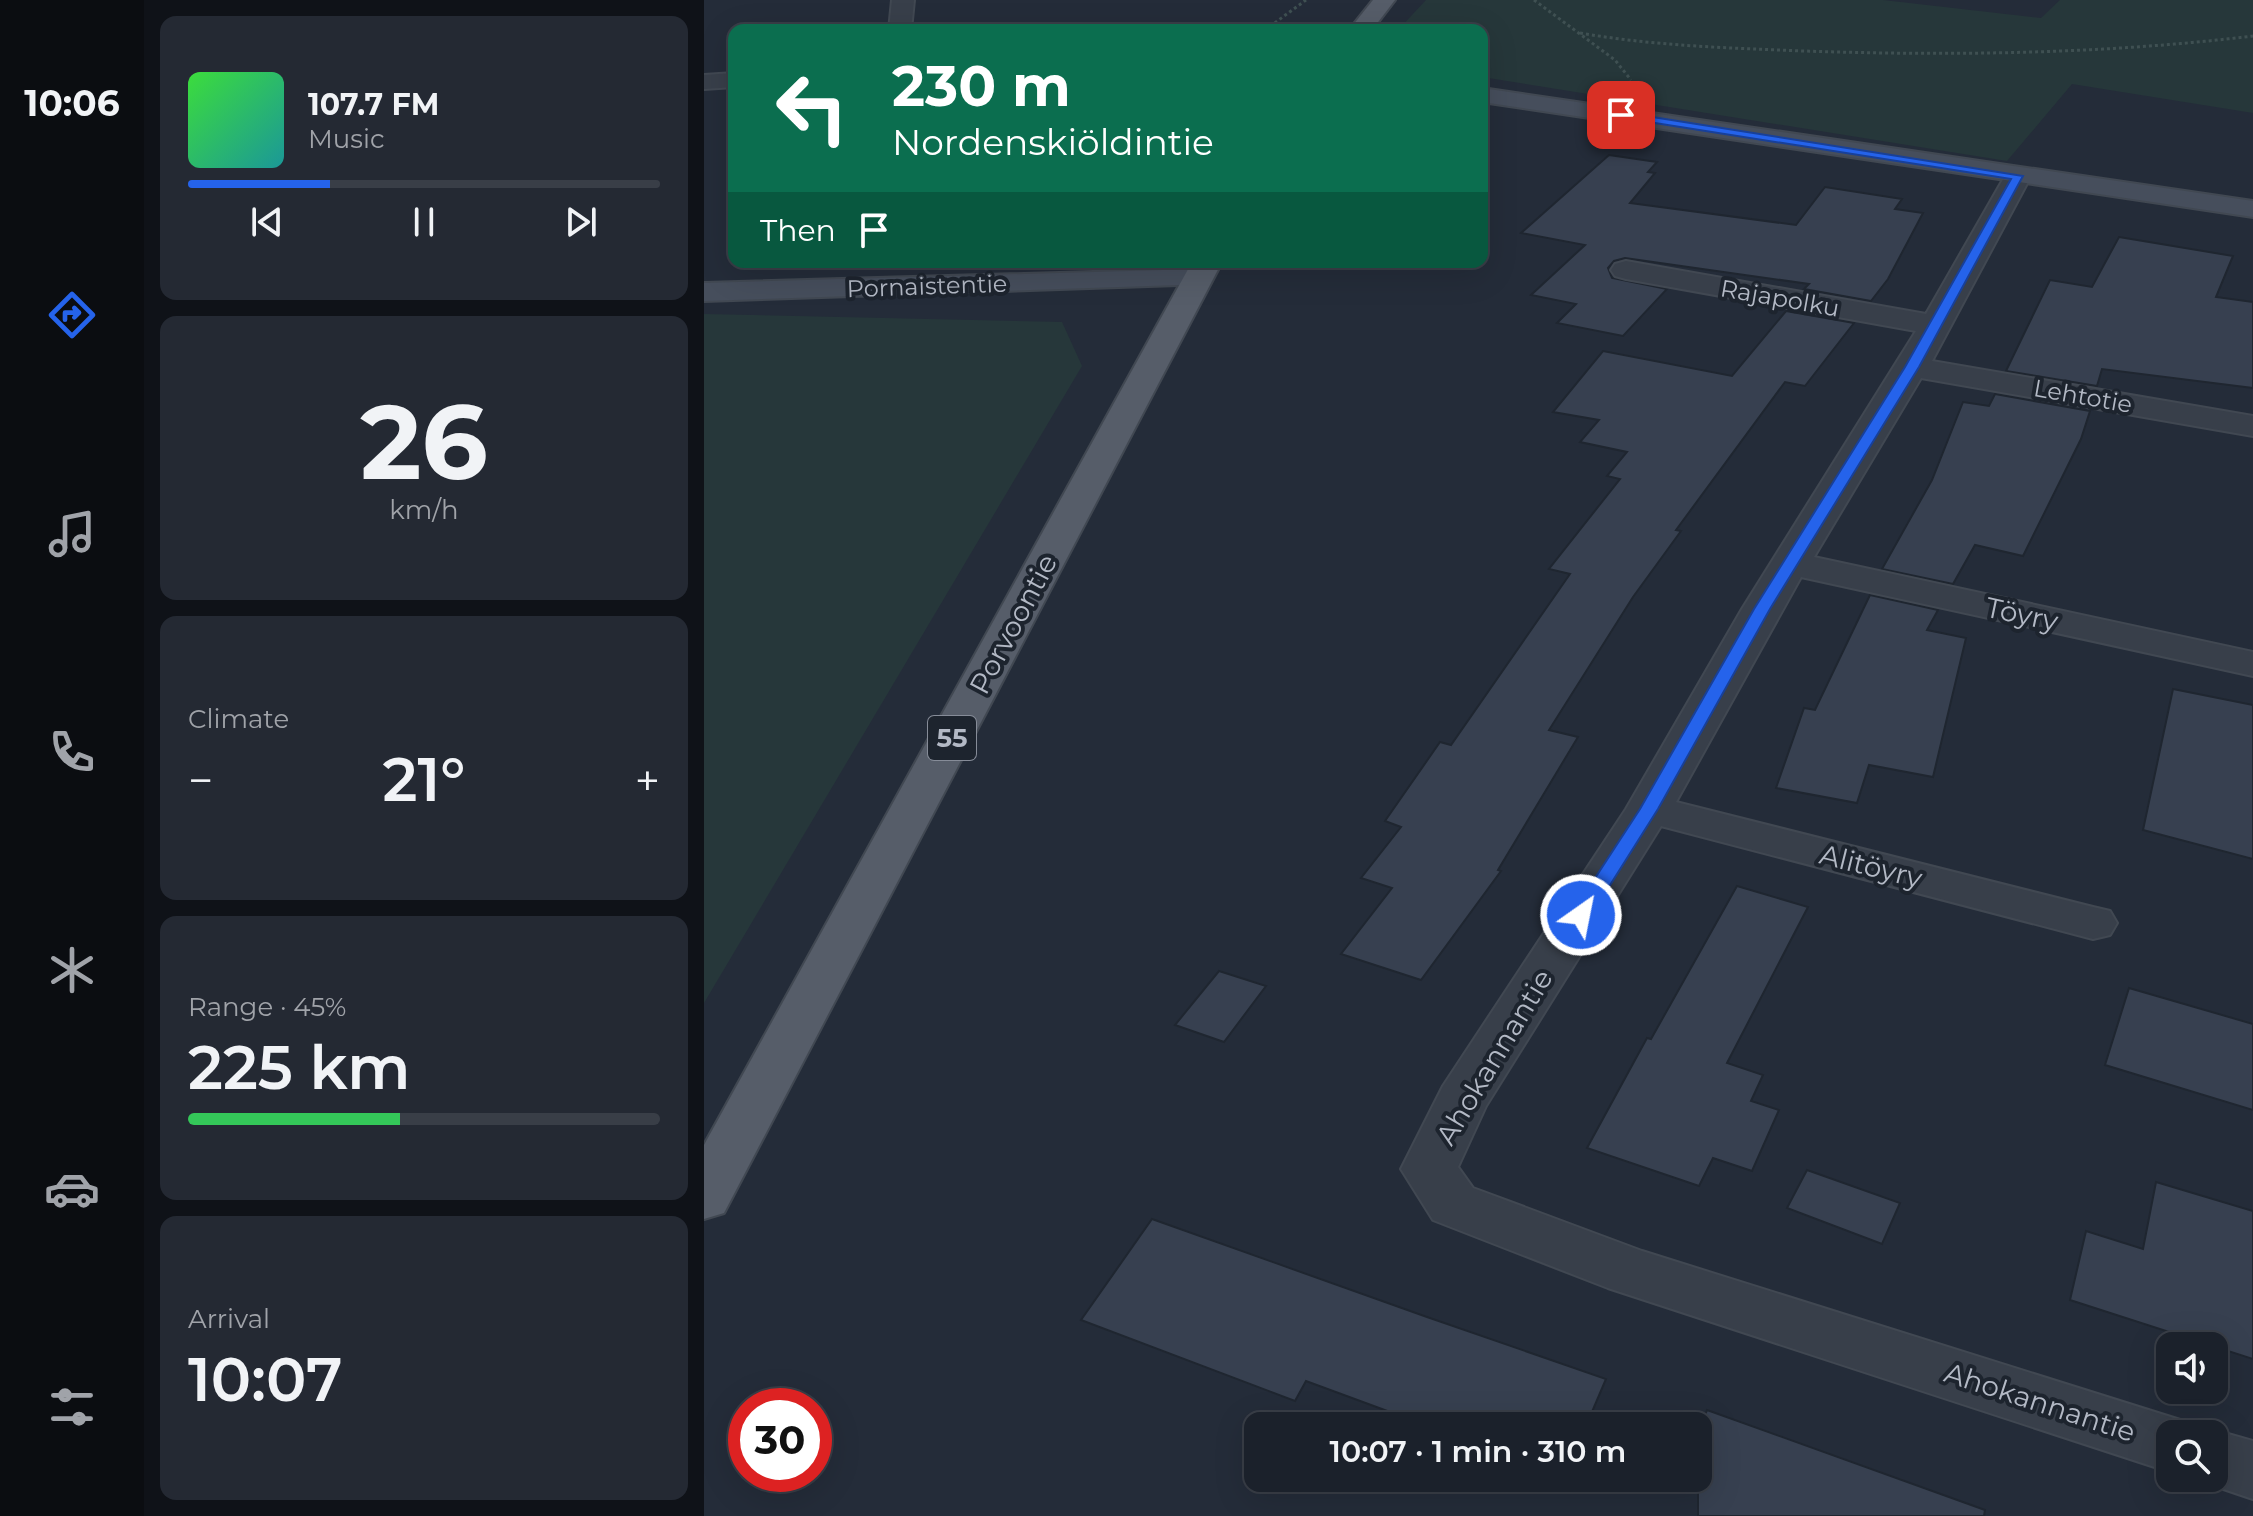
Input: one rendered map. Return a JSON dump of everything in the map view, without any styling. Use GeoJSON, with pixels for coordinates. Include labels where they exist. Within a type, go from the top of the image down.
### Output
{"type":"FeatureCollection","features":[{"type":"Feature","properties":{"kind":"main road"},"geometry":{"type":"LineString","coordinates":[[1365,24],[1384,0]]}},
{"type":"Feature","properties":{"kind":"main road"},"geometry":{"type":"LineString","coordinates":[[1488,96],[2253,209]]}},
{"type":"Feature","properties":{"kind":"main road","name":"Pornaistentie"},"geometry":{"type":"LineString","coordinates":[[704,292],[1202,270]]}},
{"type":"Feature","properties":{"kind":"main road","name":"Porvoontie"},"geometry":{"type":"LineString","coordinates":[[704,1197],[735,1145],[1202,270]]}},
{"type":"Feature","properties":{"kind":"street"},"geometry":{"type":"LineString","coordinates":[[901,24],[903,0]]}},
{"type":"Feature","properties":{"kind":"street"},"geometry":{"type":"LineString","coordinates":[[704,82],[728,80]]}},
{"type":"Feature","properties":{"kind":"street","name":"Ahokannantie"},"geometry":{"type":"LineString","coordinates":[[2018,176],[1923,346],[1790,563],[1649,809],[1462,1100],[1429,1169],[1453,1204],[1629,1271],[2156,1440]]}},
{"type":"Feature","properties":{"kind":"street","name":"Rajapolku"},"geometry":{"type":"LineString","coordinates":[[1626,270],[1923,346]]}},
{"type":"Feature","properties":{"kind":"street","name":"Lehtotie"},"geometry":{"type":"LineString","coordinates":[[1923,346],[2253,426]]}},
{"type":"Feature","properties":{"kind":"street","name":"Töyry"},"geometry":{"type":"LineString","coordinates":[[1790,563],[2253,664]]}},
{"type":"Feature","properties":{"kind":"street","name":"Alitöyry"},"geometry":{"type":"LineString","coordinates":[[1649,809],[2093,923]]}},
{"type":"Feature","properties":{"kind":"street"},"geometry":{"type":"LineString","coordinates":[[2228,1462],[2253,1470]]}},
{"type":"Feature","properties":{"kind":"path"},"geometry":{"type":"LineString","coordinates":[[1273,24],[1306,0]]}},
{"type":"Feature","properties":{"kind":"path"},"geometry":{"type":"LineString","coordinates":[[1534,0],[1615,60],[1644,103],[1657,110],[1649,119]]}},
{"type":"Feature","properties":{"kind":"path"},"geometry":{"type":"LineString","coordinates":[[1580,33],[1649,45],[1896,54],[2025,52],[2194,43],[2253,36]]}},
{"type":"Feature","properties":{"kind":"shaded area"},"geometry":{"type":"Polygon","coordinates":[[[1426,0],[1883,0],[2041,18],[2060,0],[2253,0],[2253,113],[2072,84],[2007,161],[1488,78],[1488,24],[1404,24],[1426,0]]]}},
{"type":"Feature","properties":{"kind":"shaded area"},"geometry":{"type":"Polygon","coordinates":[[[704,314],[1062,322],[1082,366],[704,1003],[704,314]]]}},
{"type":"Feature","properties":{"kind":"building"},"geometry":{"type":"Polygon","coordinates":[[[1609,155],[1657,162],[1648,172],[1655,173],[1630,203],[1796,225],[1825,187],[1902,199],[1895,209],[1923,213],[1888,279],[1871,301],[1804,289],[1809,284],[1625,258],[1614,261],[1608,268],[1612,278],[1667,289],[1623,336],[1557,323],[1576,304],[1531,295],[1585,245],[1521,233],[1609,155]]]}},
{"type":"Feature","properties":{"kind":"building"},"geometry":{"type":"Polygon","coordinates":[[[2119,237],[2233,256],[2216,297],[2253,302],[2253,388],[2102,369],[2097,386],[2006,371],[2050,280],[2092,287],[2119,237]]]}},
{"type":"Feature","properties":{"kind":"building"},"geometry":{"type":"Polygon","coordinates":[[[1786,311],[1854,323],[1805,386],[1785,382],[1676,530],[1681,531],[1633,597],[1549,730],[1578,737],[1498,870],[1501,871],[1421,980],[1341,954],[1392,888],[1361,878],[1401,827],[1385,821],[1440,742],[1451,745],[1570,574],[1549,569],[1620,479],[1607,476],[1627,452],[1580,442],[1599,420],[1553,412],[1603,351],[1732,376],[1786,311]]]}},
{"type":"Feature","properties":{"kind":"building"},"geometry":{"type":"Polygon","coordinates":[[[1995,394],[2090,411],[2081,439],[2023,556],[1975,545],[1953,584],[1882,569],[1932,480],[1963,402],[1989,406],[1995,394]]]}},
{"type":"Feature","properties":{"kind":"building"},"geometry":{"type":"Polygon","coordinates":[[[1870,595],[1938,610],[1927,630],[1966,638],[1933,777],[1869,765],[1857,803],[1776,788],[1804,708],[1815,710],[1870,595]]]}},
{"type":"Feature","properties":{"kind":"building"},"geometry":{"type":"Polygon","coordinates":[[[2173,689],[2253,705],[2253,859],[2143,830],[2173,689]]]}},
{"type":"Feature","properties":{"kind":"building"},"geometry":{"type":"Polygon","coordinates":[[[1737,886],[1808,907],[1727,1063],[1763,1075],[1751,1101],[1779,1110],[1752,1171],[1713,1158],[1699,1186],[1587,1148],[1647,1038],[1651,1039],[1737,886]]]}},
{"type":"Feature","properties":{"kind":"building"},"geometry":{"type":"Polygon","coordinates":[[[1219,971],[1266,986],[1224,1042],[1175,1025],[1219,971]]]}},
{"type":"Feature","properties":{"kind":"building"},"geometry":{"type":"Polygon","coordinates":[[[2129,988],[2253,1024],[2253,1110],[2105,1065],[2129,988]]]}},
{"type":"Feature","properties":{"kind":"building"},"geometry":{"type":"Polygon","coordinates":[[[1807,1170],[1900,1203],[1882,1244],[1787,1208],[1807,1170]]]}},
{"type":"Feature","properties":{"kind":"building"},"geometry":{"type":"Polygon","coordinates":[[[2156,1182],[2253,1211],[2253,1359],[2228,1351],[2228,1332],[2169,1332],[2070,1300],[2086,1231],[2143,1249],[2156,1182]]]}},
{"type":"Feature","properties":{"kind":"building"},"geometry":{"type":"Polygon","coordinates":[[[1152,1219],[1606,1379],[1592,1412],[1390,1412],[1306,1381],[1295,1401],[1081,1320],[1152,1219]]]}},
{"type":"Feature","properties":{"kind":"building"},"geometry":{"type":"Polygon","coordinates":[[[1707,1410],[1985,1510],[1984,1516],[1698,1516],[1698,1492],[1712,1492],[1712,1412],[1707,1410]]]}},
{"type":"Feature","properties":{"kind":"route"},"geometry":{"type":"LineString","coordinates":[[1581,915],[1649,809],[1762,609],[1912,367],[2018,176],[1621,115]]}}]}
